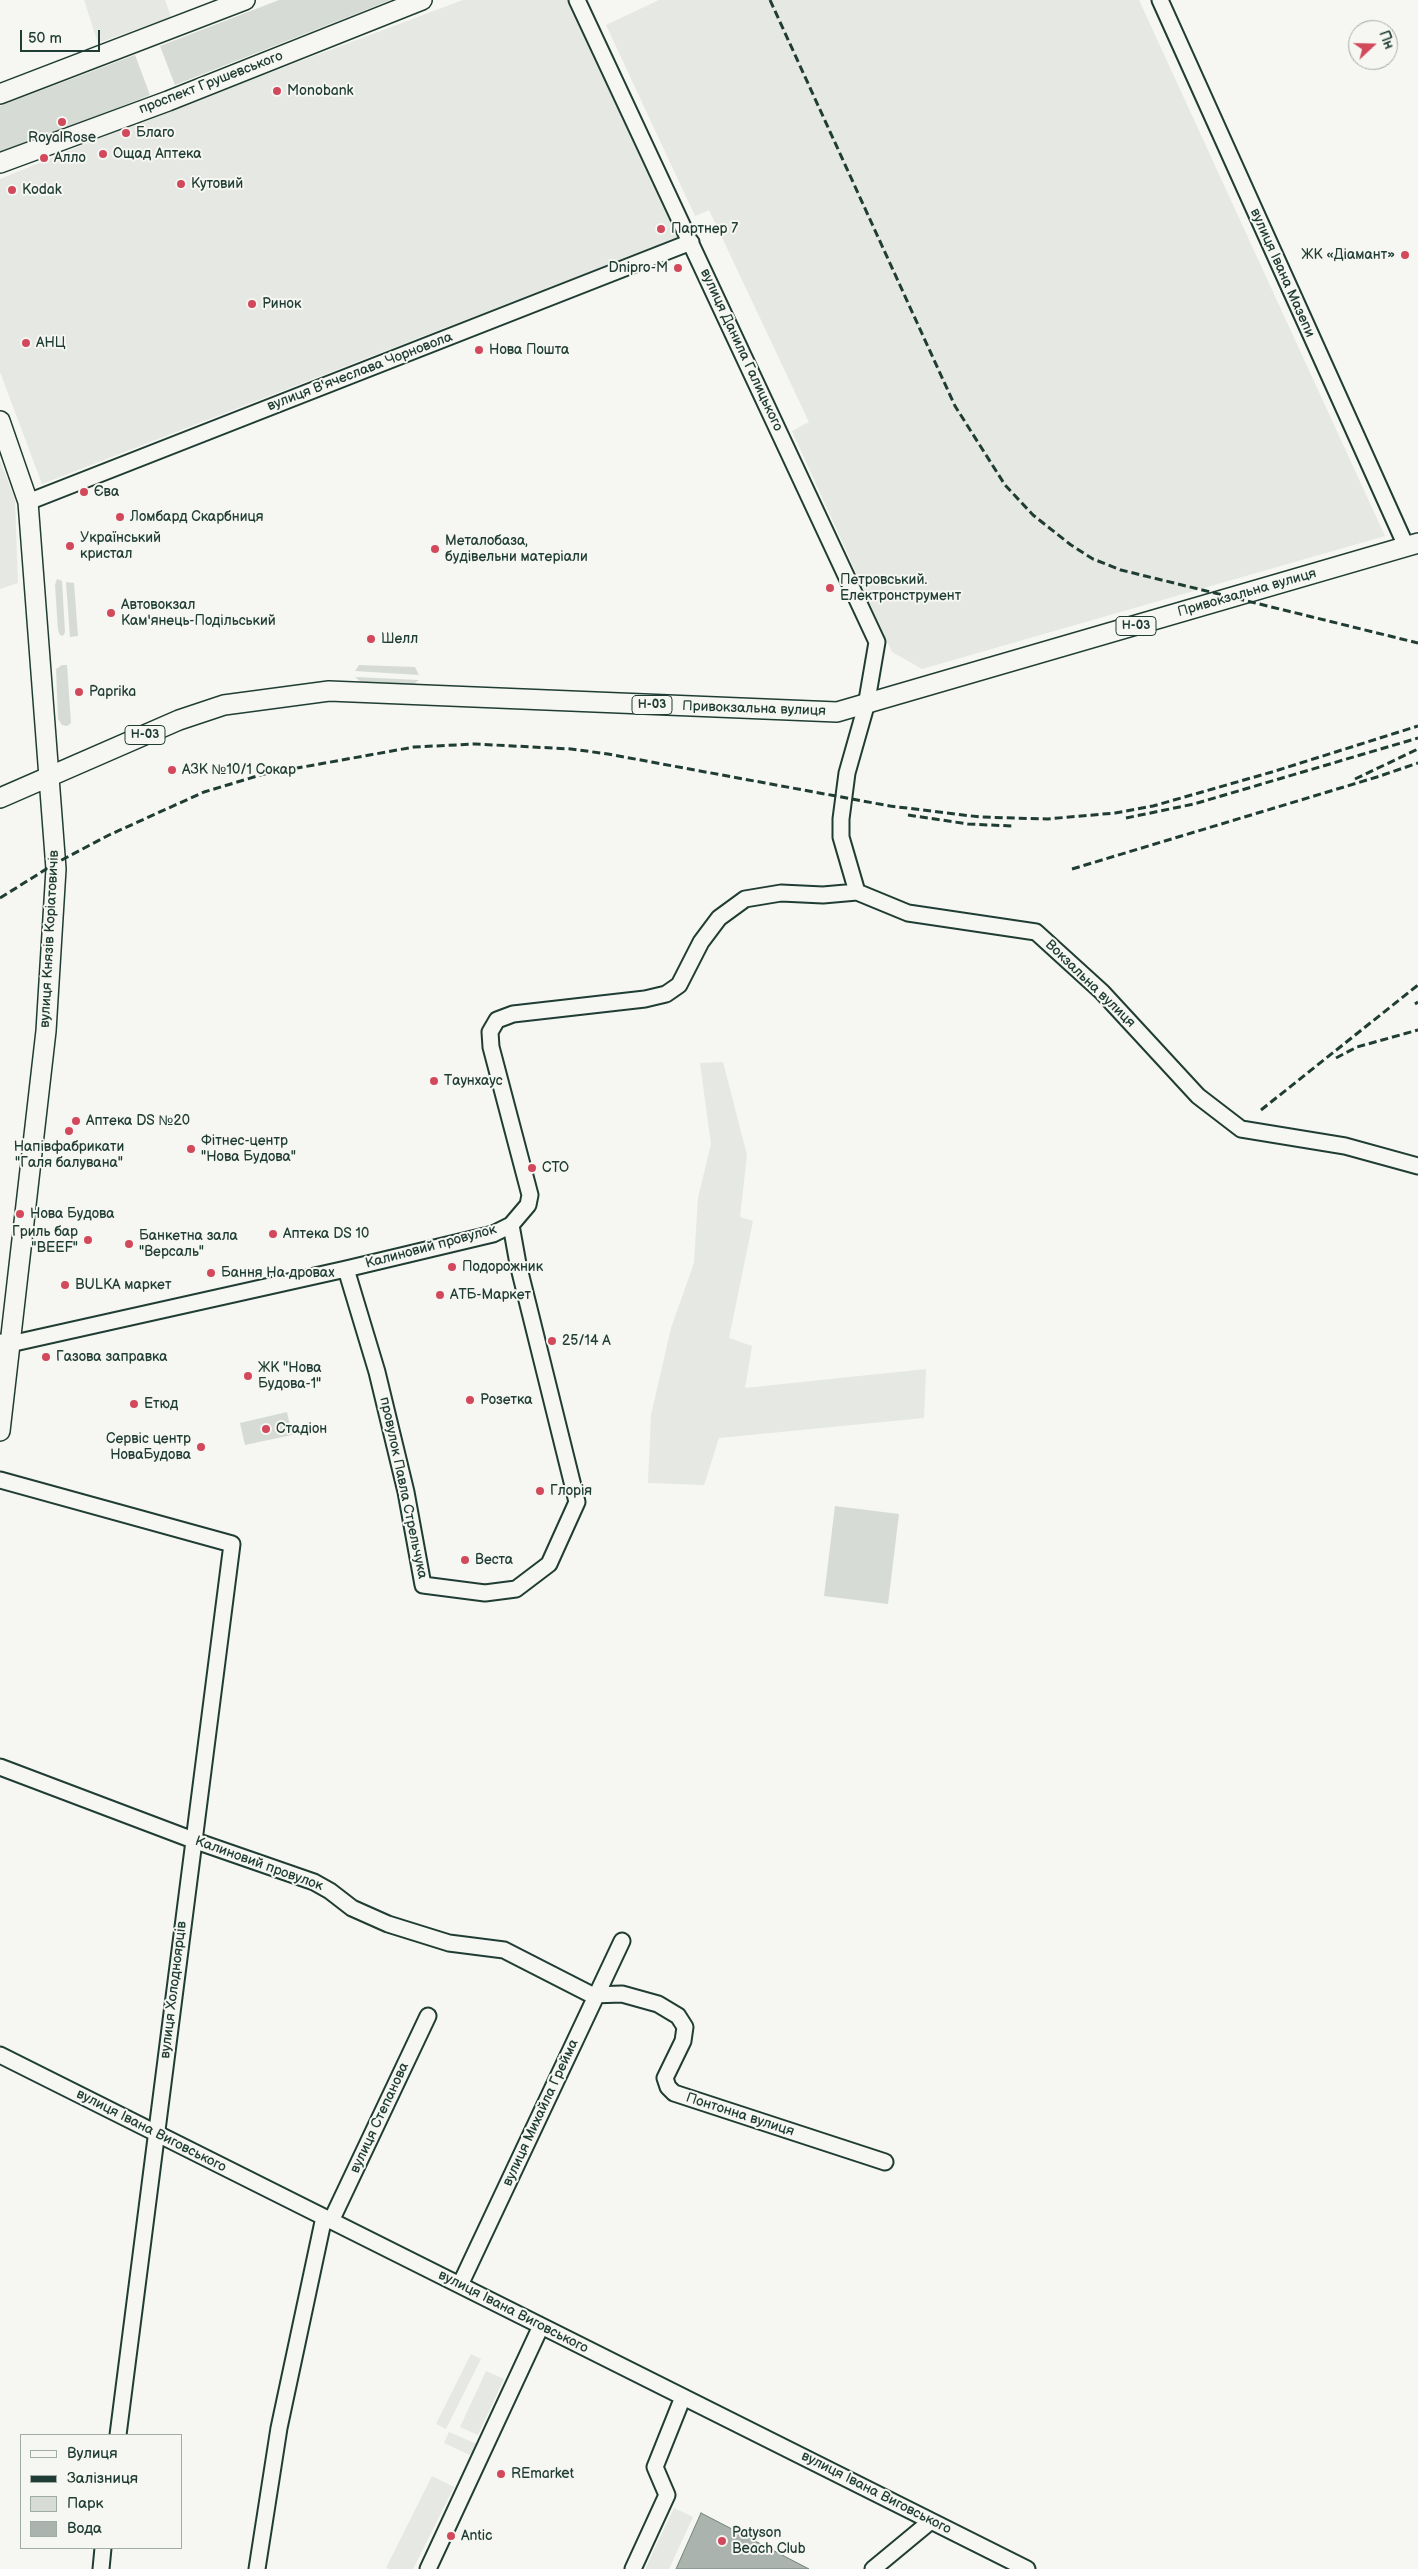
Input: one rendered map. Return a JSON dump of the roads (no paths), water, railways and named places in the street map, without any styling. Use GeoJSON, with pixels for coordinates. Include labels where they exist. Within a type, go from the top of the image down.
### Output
{"type":"FeatureCollection","features":[{"type":"Feature","properties":{"kind":"main road"},"geometry":{"type":"LineString","coordinates":[[0,94],[245,0]]}},
{"type":"Feature","properties":{"kind":"main road","name":"проспект Грушевського"},"geometry":{"type":"LineString","coordinates":[[0,163],[168,101],[422,0]]}},
{"type":"Feature","properties":{"kind":"main road","name":"вулиця Князів Коріатовичів"},"geometry":{"type":"LineString","coordinates":[[0,421],[28,502],[56,869],[46,1031],[5,1343],[0,1430]]}},
{"type":"Feature","properties":{"kind":"main road","name":"Привокзальна вулиця"},"geometry":{"type":"LineString","coordinates":[[50,776],[180,720],[224,705],[329,691],[837,712],[866,706],[1412,544]]}},
{"type":"Feature","properties":{"kind":"main road","name":"Н-03"},"geometry":{"type":"LineString","coordinates":[[0,798],[50,776]]}},
{"type":"Feature","properties":{"kind":"street","name":"вулиця Данила Галицького"},"geometry":{"type":"LineString","coordinates":[[577,0],[877,642],[866,706]]}},
{"type":"Feature","properties":{"kind":"street","name":"вулиця Івана Мазепи"},"geometry":{"type":"LineString","coordinates":[[1160,0],[1412,544]]}},
{"type":"Feature","properties":{"kind":"street","name":"вулиця В'ячеслава Чорновола"},"geometry":{"type":"LineString","coordinates":[[28,502],[691,242]]}},
{"type":"Feature","properties":{"kind":"street"},"geometry":{"type":"LineString","coordinates":[[857,892],[841,837],[841,819],[847,772],[866,706]]}},
{"type":"Feature","properties":{"kind":"street","name":"Вокзальна вулиця"},"geometry":{"type":"LineString","coordinates":[[857,892],[908,913],[1036,932],[1102,992],[1198,1096],[1241,1129],[1344,1146],[1418,1166]]}},
{"type":"Feature","properties":{"kind":"street","name":"Калиновий провулок"},"geometry":{"type":"LineString","coordinates":[[5,1343],[346,1269],[492,1234],[511,1225],[528,1205],[530,1195],[491,1047],[490,1032],[497,1020],[512,1014],[645,999],[666,994],[679,985],[702,942],[719,918],[745,899],[782,893],[823,895],[857,892]]}},
{"type":"Feature","properties":{"kind":"street","name":"провулок Павла Стрельчука"},"geometry":{"type":"LineString","coordinates":[[346,1269],[378,1372],[406,1492],[423,1585],[484,1592],[516,1590],[549,1564],[577,1502],[522,1280],[511,1225]]}},
{"type":"Feature","properties":{"kind":"street","name":"вулиця Холодноярців"},"geometry":{"type":"LineString","coordinates":[[0,1480],[232,1544],[118,2434]]}},
{"type":"Feature","properties":{"kind":"street","name":"Калиновий провулок"},"geometry":{"type":"LineString","coordinates":[[0,1767],[193,1840],[314,1882],[330,1891],[352,1908],[397,1927],[449,1943],[504,1950],[597,1995]]}},
{"type":"Feature","properties":{"kind":"street","name":"вулиця Михайла Грейма"},"geometry":{"type":"LineString","coordinates":[[460,2285],[622,1941]]}},
{"type":"Feature","properties":{"kind":"street","name":"Понтонна вулиця"},"geometry":{"type":"LineString","coordinates":[[597,1995],[622,1994],[644,1999],[666,2007],[682,2021],[685,2027],[683,2041],[665,2078],[668,2087],[676,2095],[885,2162]]}},
{"type":"Feature","properties":{"kind":"street","name":"вулиця Степанова"},"geometry":{"type":"LineString","coordinates":[[257,2569],[279,2428],[327,2219],[428,2016]]}},
{"type":"Feature","properties":{"kind":"street","name":"вулиця Івана Виговського"},"geometry":{"type":"LineString","coordinates":[[0,2056],[1027,2569]]}},
{"type":"Feature","properties":{"kind":"street"},"geometry":{"type":"LineString","coordinates":[[428,2569],[541,2326]]}},
{"type":"Feature","properties":{"kind":"street"},"geometry":{"type":"LineString","coordinates":[[633,2569],[667,2495],[655,2466],[683,2397]]}},
{"type":"Feature","properties":{"kind":"street"},"geometry":{"type":"LineString","coordinates":[[873,2569],[931,2521]]}},
{"type":"Feature","properties":{"kind":"street"},"geometry":{"type":"LineString","coordinates":[[101,2569],[103,2549]]}},
{"type":"Feature","properties":{"kind":"water","name":"Patyson Beach Club"},"geometry":{"type":"Polygon","coordinates":[[[701,2513],[809,2569],[676,2569],[701,2513]]]}},
{"type":"Feature","properties":{"kind":"railway"},"geometry":{"type":"LineString","coordinates":[[770,0],[955,406],[1005,485],[1033,515],[1071,545],[1093,559],[1121,570],[1418,643]]}},
{"type":"Feature","properties":{"kind":"railway"},"geometry":{"type":"LineString","coordinates":[[0,898],[56,863],[109,835],[204,792],[264,774],[414,747],[475,744],[571,749],[608,754],[890,806],[980,817],[1047,819],[1115,813],[1153,806],[1272,772],[1418,726]]}},
{"type":"Feature","properties":{"kind":"railway"},"geometry":{"type":"LineString","coordinates":[[1126,818],[1194,804],[1418,738]]}},
{"type":"Feature","properties":{"kind":"railway"},"geometry":{"type":"LineString","coordinates":[[1355,779],[1418,749]]}},
{"type":"Feature","properties":{"kind":"railway"},"geometry":{"type":"LineString","coordinates":[[1072,869],[1418,763]]}},
{"type":"Feature","properties":{"kind":"railway"},"geometry":{"type":"LineString","coordinates":[[908,815],[968,824],[1012,826]]}},
{"type":"Feature","properties":{"kind":"railway"},"geometry":{"type":"LineString","coordinates":[[1261,1110],[1418,985]]}},
{"type":"Feature","properties":{"kind":"railway"},"geometry":{"type":"LineString","coordinates":[[1336,1058],[1357,1047],[1418,1030]]}},
{"type":"Feature","properties":{"kind":"place","name":"Monobank"},"geometry":{"type":"Point","coordinates":[277,91]}},
{"type":"Feature","properties":{"kind":"place","name":"RoyalRose"},"geometry":{"type":"Point","coordinates":[62,122]}},
{"type":"Feature","properties":{"kind":"place","name":"Благо"},"geometry":{"type":"Point","coordinates":[126,133]}},
{"type":"Feature","properties":{"kind":"place","name":"Ощад Аптека"},"geometry":{"type":"Point","coordinates":[103,154]}},
{"type":"Feature","properties":{"kind":"place","name":"Алло"},"geometry":{"type":"Point","coordinates":[44,158]}},
{"type":"Feature","properties":{"kind":"place","name":"Кутовий"},"geometry":{"type":"Point","coordinates":[181,184]}},
{"type":"Feature","properties":{"kind":"place","name":"Kodak"},"geometry":{"type":"Point","coordinates":[12,190]}},
{"type":"Feature","properties":{"kind":"place","name":"Партнер 7"},"geometry":{"type":"Point","coordinates":[661,229]}},
{"type":"Feature","properties":{"kind":"place","name":"ЖК «Діамант»"},"geometry":{"type":"Point","coordinates":[1405,255]}},
{"type":"Feature","properties":{"kind":"place","name":"Dnipro-M"},"geometry":{"type":"Point","coordinates":[678,268]}},
{"type":"Feature","properties":{"kind":"place","name":"Ринок"},"geometry":{"type":"Point","coordinates":[252,304]}},
{"type":"Feature","properties":{"kind":"place","name":"АНЦ"},"geometry":{"type":"Point","coordinates":[26,343]}},
{"type":"Feature","properties":{"kind":"place","name":"Нова Пошта"},"geometry":{"type":"Point","coordinates":[479,350]}},
{"type":"Feature","properties":{"kind":"place","name":"Єва"},"geometry":{"type":"Point","coordinates":[84,492]}},
{"type":"Feature","properties":{"kind":"place","name":"Ломбард Скарбниця"},"geometry":{"type":"Point","coordinates":[120,517]}},
{"type":"Feature","properties":{"kind":"place","name":"Український кристал"},"geometry":{"type":"Point","coordinates":[70,546]}},
{"type":"Feature","properties":{"kind":"place","name":"Металобаза, будівельни матеріали"},"geometry":{"type":"Point","coordinates":[435,549]}},
{"type":"Feature","properties":{"kind":"place","name":"Петровський. Електронструмент"},"geometry":{"type":"Point","coordinates":[830,588]}},
{"type":"Feature","properties":{"kind":"place","name":"Автовокзал Кам'янець-Подільський"},"geometry":{"type":"Point","coordinates":[111,613]}},
{"type":"Feature","properties":{"kind":"place","name":"Шелл"},"geometry":{"type":"Point","coordinates":[371,639]}},
{"type":"Feature","properties":{"kind":"place","name":"Paprika"},"geometry":{"type":"Point","coordinates":[79,692]}},
{"type":"Feature","properties":{"kind":"place","name":"АЗК №10/1 Сокар"},"geometry":{"type":"Point","coordinates":[172,770]}},
{"type":"Feature","properties":{"kind":"place","name":"Таунхаус"},"geometry":{"type":"Point","coordinates":[434,1081]}},
{"type":"Feature","properties":{"kind":"place","name":"Аптека DS №20"},"geometry":{"type":"Point","coordinates":[76,1121]}},
{"type":"Feature","properties":{"kind":"place","name":"Напівфабрикати \"Галя балувана\""},"geometry":{"type":"Point","coordinates":[69,1131]}},
{"type":"Feature","properties":{"kind":"place","name":"Фітнес-центр \"Нова Будова\""},"geometry":{"type":"Point","coordinates":[191,1149]}},
{"type":"Feature","properties":{"kind":"place","name":"СТО"},"geometry":{"type":"Point","coordinates":[532,1168]}},
{"type":"Feature","properties":{"kind":"place","name":"Нова Будова"},"geometry":{"type":"Point","coordinates":[20,1214]}},
{"type":"Feature","properties":{"kind":"place","name":"Аптека DS 10"},"geometry":{"type":"Point","coordinates":[273,1234]}},
{"type":"Feature","properties":{"kind":"place","name":"Гриль бар \"BEEF\""},"geometry":{"type":"Point","coordinates":[88,1240]}},
{"type":"Feature","properties":{"kind":"place","name":"Банкетна зала \"Версаль\""},"geometry":{"type":"Point","coordinates":[129,1244]}},
{"type":"Feature","properties":{"kind":"place","name":"Подорожник"},"geometry":{"type":"Point","coordinates":[452,1267]}},
{"type":"Feature","properties":{"kind":"place","name":"Бання На дровах"},"geometry":{"type":"Point","coordinates":[211,1273]}},
{"type":"Feature","properties":{"kind":"place","name":"BULKA маркет"},"geometry":{"type":"Point","coordinates":[65,1285]}},
{"type":"Feature","properties":{"kind":"place","name":"АТБ-Маркет"},"geometry":{"type":"Point","coordinates":[440,1295]}},
{"type":"Feature","properties":{"kind":"place","name":"25/14 А"},"geometry":{"type":"Point","coordinates":[552,1341]}},
{"type":"Feature","properties":{"kind":"place","name":"Газова заправка"},"geometry":{"type":"Point","coordinates":[46,1357]}},
{"type":"Feature","properties":{"kind":"place","name":"ЖК \"Нова Будова-1\""},"geometry":{"type":"Point","coordinates":[248,1376]}},
{"type":"Feature","properties":{"kind":"place","name":"Розетка"},"geometry":{"type":"Point","coordinates":[470,1400]}},
{"type":"Feature","properties":{"kind":"place","name":"Етюд"},"geometry":{"type":"Point","coordinates":[134,1404]}},
{"type":"Feature","properties":{"kind":"place","name":"Стадіон"},"geometry":{"type":"Point","coordinates":[266,1429]}},
{"type":"Feature","properties":{"kind":"place","name":"Сервіс центр НоваБудова"},"geometry":{"type":"Point","coordinates":[201,1447]}},
{"type":"Feature","properties":{"kind":"place","name":"Глорія"},"geometry":{"type":"Point","coordinates":[540,1491]}},
{"type":"Feature","properties":{"kind":"place","name":"Веста"},"geometry":{"type":"Point","coordinates":[465,1560]}},
{"type":"Feature","properties":{"kind":"place","name":"REmarket"},"geometry":{"type":"Point","coordinates":[501,2474]}},
{"type":"Feature","properties":{"kind":"place","name":"Antic"},"geometry":{"type":"Point","coordinates":[451,2536]}},
{"type":"Feature","properties":{"kind":"place","name":"Patyson Beach Club"},"geometry":{"type":"Point","coordinates":[722,2541]}}]}
